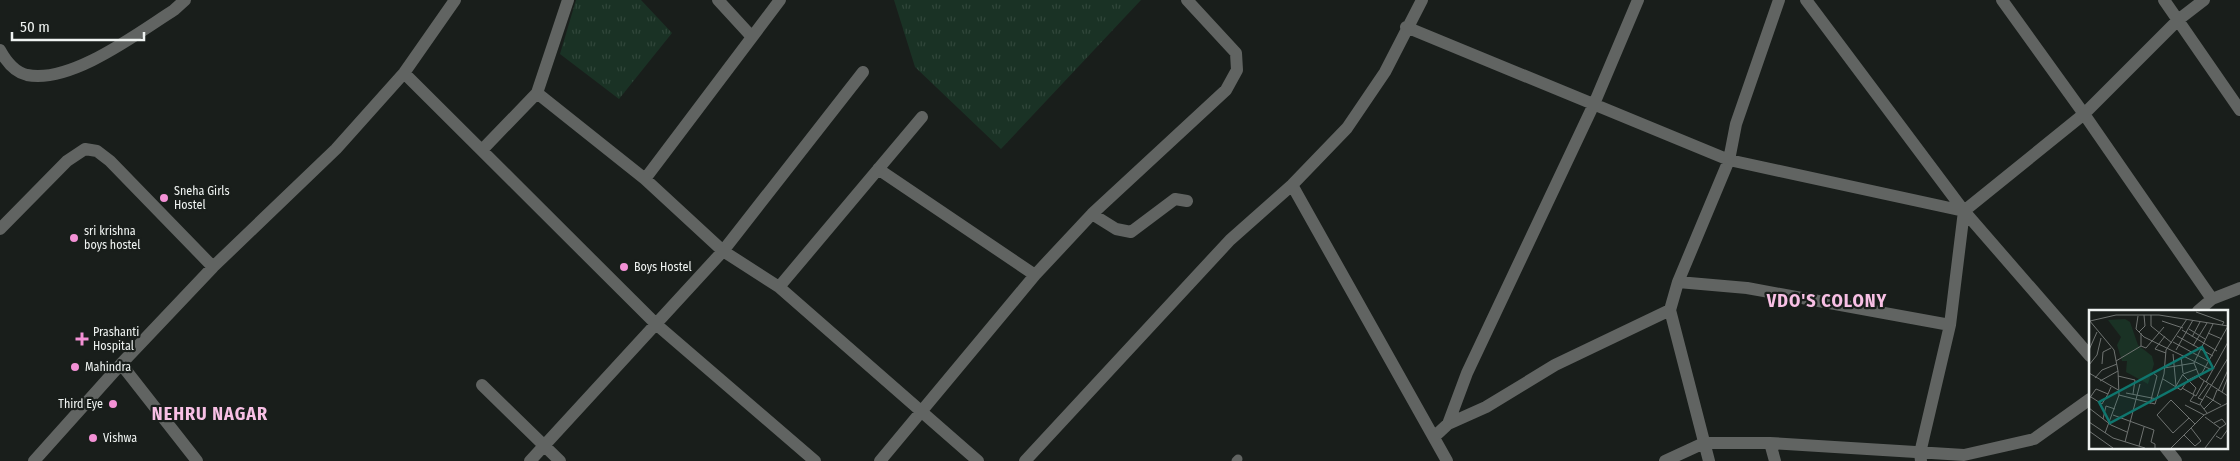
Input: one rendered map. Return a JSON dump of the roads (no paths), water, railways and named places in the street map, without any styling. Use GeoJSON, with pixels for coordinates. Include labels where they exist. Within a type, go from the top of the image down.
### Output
{"type":"FeatureCollection","features":[{"type":"Feature","properties":{"kind":"street"},"geometry":{"type":"LineString","coordinates":[[0,50],[12,67],[26,75],[50,76],[84,66],[167,15],[185,0]]}},
{"type":"Feature","properties":{"kind":"street"},"geometry":{"type":"LineString","coordinates":[[482,150],[537,93],[568,0]]}},
{"type":"Feature","properties":{"kind":"street"},"geometry":{"type":"LineString","coordinates":[[718,0],[752,37]]}},
{"type":"Feature","properties":{"kind":"street"},"geometry":{"type":"LineString","coordinates":[[645,179],[780,0]]}},
{"type":"Feature","properties":{"kind":"street"},"geometry":{"type":"LineString","coordinates":[[880,461],[922,413],[937,391],[1035,275],[1092,214],[1226,90],[1237,70],[1236,54],[1187,0]]}},
{"type":"Feature","properties":{"kind":"street"},"geometry":{"type":"LineString","coordinates":[[1025,461],[1230,240],[1292,185],[1347,128],[1385,72],[1406,27],[1422,0]]}},
{"type":"Feature","properties":{"kind":"street"},"geometry":{"type":"LineString","coordinates":[[1448,424],[1467,373],[1594,104],[1638,0]]}},
{"type":"Feature","properties":{"kind":"street"},"geometry":{"type":"LineString","coordinates":[[1708,461],[1670,310],[1678,282],[1729,160],[1736,124],[1779,0]]}},
{"type":"Feature","properties":{"kind":"street"},"geometry":{"type":"LineString","coordinates":[[1806,0],[1964,211],[2089,355]]}},
{"type":"Feature","properties":{"kind":"street"},"geometry":{"type":"LineString","coordinates":[[2002,0],[2084,114],[2212,299]]}},
{"type":"Feature","properties":{"kind":"street"},"geometry":{"type":"LineString","coordinates":[[2164,0],[2240,110]]}},
{"type":"Feature","properties":{"kind":"street"},"geometry":{"type":"LineString","coordinates":[[1921,457],[1950,325],[1964,211],[2084,114],[2178,20],[2204,0]]}},
{"type":"Feature","properties":{"kind":"street"},"geometry":{"type":"LineString","coordinates":[[34,461],[121,364],[213,267],[336,148],[404,73],[452,1]]}},
{"type":"Feature","properties":{"kind":"street"},"geometry":{"type":"LineString","coordinates":[[1406,27],[1729,160],[1964,211]]}},
{"type":"Feature","properties":{"kind":"street"},"geometry":{"type":"LineString","coordinates":[[530,461],[657,325],[723,250],[863,72]]}},
{"type":"Feature","properties":{"kind":"street"},"geometry":{"type":"LineString","coordinates":[[404,73],[657,325],[814,461]]}},
{"type":"Feature","properties":{"kind":"street"},"geometry":{"type":"LineString","coordinates":[[537,93],[645,179],[723,250],[779,287],[978,461]]}},
{"type":"Feature","properties":{"kind":"street"},"geometry":{"type":"LineString","coordinates":[[779,287],[922,117]]}},
{"type":"Feature","properties":{"kind":"street"},"geometry":{"type":"LineString","coordinates":[[0,229],[67,161],[85,149],[96,150],[213,267]]}},
{"type":"Feature","properties":{"kind":"street"},"geometry":{"type":"LineString","coordinates":[[878,169],[1035,275]]}},
{"type":"Feature","properties":{"kind":"street"},"geometry":{"type":"LineString","coordinates":[[1292,185],[1447,461]]}},
{"type":"Feature","properties":{"kind":"street"},"geometry":{"type":"LineString","coordinates":[[1092,214],[1116,229],[1131,232],[1175,199],[1187,201]]}},
{"type":"Feature","properties":{"kind":"street"},"geometry":{"type":"LineString","coordinates":[[1678,282],[1747,288],[1950,325]]}},
{"type":"Feature","properties":{"kind":"street"},"geometry":{"type":"LineString","coordinates":[[2199,310],[2212,299],[2240,288]]}},
{"type":"Feature","properties":{"kind":"street"},"geometry":{"type":"LineString","coordinates":[[1434,437],[1448,424],[1486,407],[1556,365],[1670,310]]}},
{"type":"Feature","properties":{"kind":"street"},"geometry":{"type":"LineString","coordinates":[[121,364],[197,461]]}},
{"type":"Feature","properties":{"kind":"street"},"geometry":{"type":"LineString","coordinates":[[482,385],[560,461]]}},
{"type":"Feature","properties":{"kind":"street"},"geometry":{"type":"LineString","coordinates":[[1665,461],[1704,443],[1770,442],[1921,457],[1964,455],[2007,447],[2034,439],[2089,400]]}},
{"type":"Feature","properties":{"kind":"street"},"geometry":{"type":"LineString","coordinates":[[1770,442],[1775,461]]}},
{"type":"Feature","properties":{"kind":"street"},"geometry":{"type":"LineString","coordinates":[[2166,448],[2176,461]]}},
{"type":"Feature","properties":{"kind":"place","name":"Sneha Girls Hostel"},"geometry":{"type":"Point","coordinates":[164,198]}},
{"type":"Feature","properties":{"kind":"place","name":"sri krishna boys hostel"},"geometry":{"type":"Point","coordinates":[74,238]}},
{"type":"Feature","properties":{"kind":"place","name":"Boys Hostel"},"geometry":{"type":"Point","coordinates":[624,267]}},
{"type":"Feature","properties":{"kind":"place","name":"Prashanti Hospital"},"geometry":{"type":"Point","coordinates":[82,339]}},
{"type":"Feature","properties":{"kind":"place","name":"Mahindra"},"geometry":{"type":"Point","coordinates":[75,367]}},
{"type":"Feature","properties":{"kind":"place","name":"Third Eye"},"geometry":{"type":"Point","coordinates":[113,404]}},
{"type":"Feature","properties":{"kind":"place","name":"Vishwa"},"geometry":{"type":"Point","coordinates":[93,438]}},
{"type":"Feature","properties":{"kind":"district","name":"VDO'S COLONY"},"geometry":{"type":"Point","coordinates":[1827,301]}},
{"type":"Feature","properties":{"kind":"district","name":"NEHRU NAGAR"},"geometry":{"type":"Point","coordinates":[210,414]}}]}
